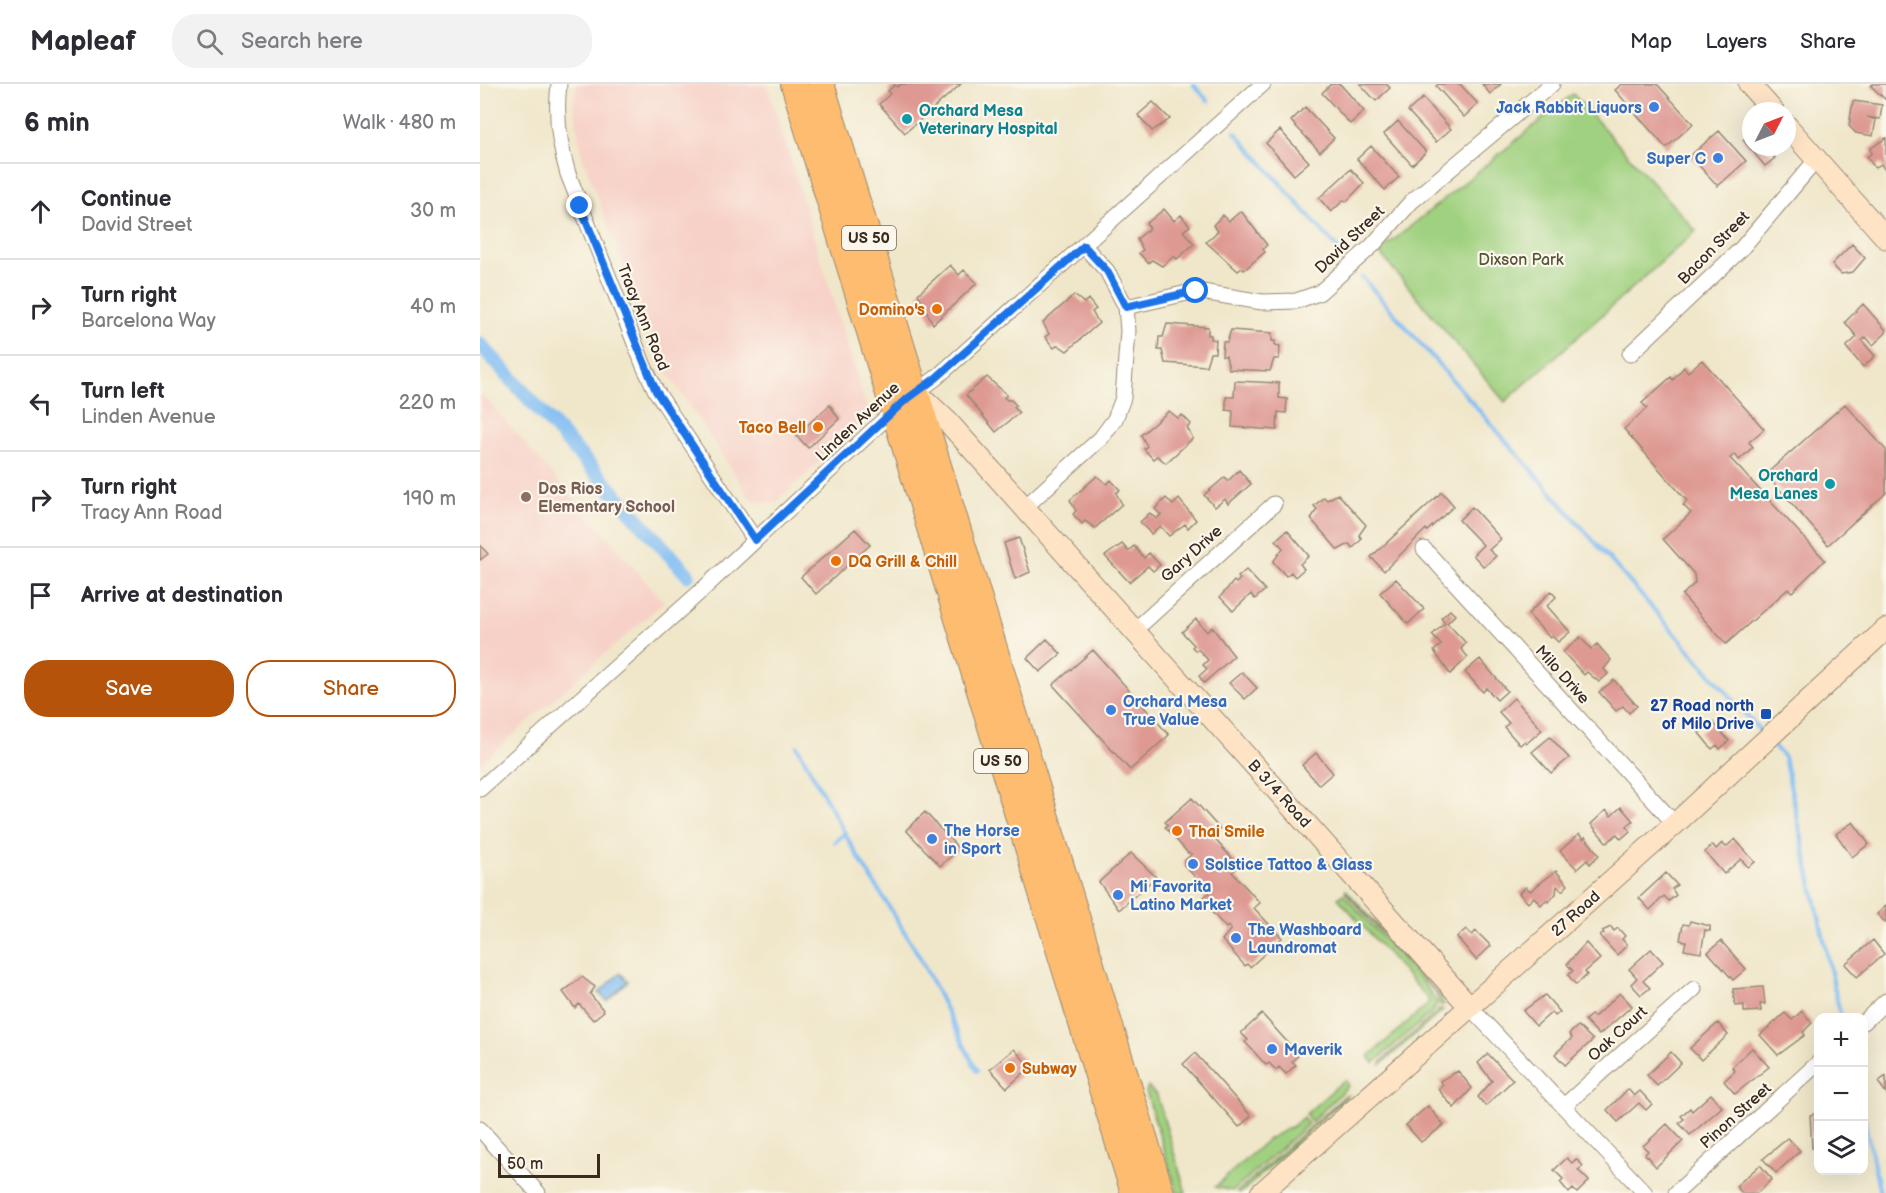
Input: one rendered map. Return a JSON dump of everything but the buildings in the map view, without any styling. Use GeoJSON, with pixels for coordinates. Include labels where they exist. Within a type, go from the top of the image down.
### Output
{"type":"FeatureCollection","features":[{"type":"Feature","properties":{"kind":"highway","name":"US 50"},"geometry":{"type":"LineString","coordinates":[[794,84],[1134,1193]]}},
{"type":"Feature","properties":{"kind":"highway","name":"US 50"},"geometry":{"type":"LineString","coordinates":[[821,84],[1161,1193]]}},
{"type":"Feature","properties":{"kind":"street","name":"Tracy Ann Road"},"geometry":{"type":"LineString","coordinates":[[559,84],[557,121],[565,165],[644,366],[656,391],[755,540]]}},
{"type":"Feature","properties":{"kind":"street","name":"Linden Avenue"},"geometry":{"type":"LineString","coordinates":[[480,789],[894,411],[936,378],[1263,84]]}},
{"type":"Feature","properties":{"kind":"street","name":"David Street"},"geometry":{"type":"LineString","coordinates":[[1126,307],[1196,291],[1262,302],[1296,301],[1318,293],[1372,246],[1411,202],[1552,84]]}},
{"type":"Feature","properties":{"kind":"street"},"geometry":{"type":"LineString","coordinates":[[1749,84],[1765,102]]}},
{"type":"Feature","properties":{"kind":"street"},"geometry":{"type":"LineString","coordinates":[[1796,136],[1886,238]]}},
{"type":"Feature","properties":{"kind":"street","name":"Bacon Street"},"geometry":{"type":"LineString","coordinates":[[1630,354],[1740,249],[1817,159]]}},
{"type":"Feature","properties":{"kind":"street"},"geometry":{"type":"LineString","coordinates":[[1024,508],[1101,438],[1115,419],[1125,385],[1126,307],[1107,271],[1084,246]]}},
{"type":"Feature","properties":{"kind":"street","name":"B 3/4 Road"},"geometry":{"type":"LineString","coordinates":[[916,392],[948,422],[1470,1007],[1565,1105],[1645,1193]]}},
{"type":"Feature","properties":{"kind":"street","name":"Gary Drive"},"geometry":{"type":"LineString","coordinates":[[1134,630],[1274,504]]}},
{"type":"Feature","properties":{"kind":"street","name":"Milo Drive"},"geometry":{"type":"LineString","coordinates":[[1424,549],[1675,824]]}},
{"type":"Feature","properties":{"kind":"street","name":"27 Road"},"geometry":{"type":"LineString","coordinates":[[1261,1193],[1675,824],[1886,629]]}},
{"type":"Feature","properties":{"kind":"street","name":"Oak Court"},"geometry":{"type":"LineString","coordinates":[[1565,1105],[1694,988]]}},
{"type":"Feature","properties":{"kind":"street"},"geometry":{"type":"LineString","coordinates":[[1868,1017],[1886,1001]]}},
{"type":"Feature","properties":{"kind":"street","name":"Pinon Street"},"geometry":{"type":"LineString","coordinates":[[1676,1193],[1814,1067]]}},
{"type":"Feature","properties":{"kind":"street"},"geometry":{"type":"LineString","coordinates":[[480,1129],[538,1193]]}},
{"type":"Feature","properties":{"kind":"shaded area"},"geometry":{"type":"Polygon","coordinates":[[[577,84],[767,84],[869,416],[776,502],[761,503],[751,499],[664,367],[581,155],[574,103],[577,84]]]}},
{"type":"Feature","properties":{"kind":"shaded area","name":"Dos Rios Elementary School"},"geometry":{"type":"Polygon","coordinates":[[[480,392],[664,602],[480,764],[480,392]]]}},
{"type":"Feature","properties":{"kind":"green space","name":"Dixson Park"},"geometry":{"type":"Polygon","coordinates":[[[1573,94],[1696,231],[1505,402],[1379,252],[1573,94]]]}},
{"type":"Feature","properties":{"kind":"green space"},"geometry":{"type":"Polygon","coordinates":[[[1346,890],[1441,997],[1444,1005],[1440,1005],[1436,993],[1345,892],[1346,890]]]}},
{"type":"Feature","properties":{"kind":"green space"},"geometry":{"type":"Polygon","coordinates":[[[1343,894],[1423,982],[1437,1003],[1435,1009],[1374,1063],[1369,1056],[1427,1005],[1429,1000],[1338,898],[1343,894]]]}},
{"type":"Feature","properties":{"kind":"green space"},"geometry":{"type":"Polygon","coordinates":[[[1440,1009],[1443,1010],[1380,1065],[1382,1061],[1440,1009]]]}},
{"type":"Feature","properties":{"kind":"green space"},"geometry":{"type":"Polygon","coordinates":[[[1343,1081],[1346,1081],[1348,1086],[1311,1122],[1306,1114],[1343,1081]]]}},
{"type":"Feature","properties":{"kind":"green space"},"geometry":{"type":"Polygon","coordinates":[[[1148,1087],[1157,1096],[1186,1193],[1177,1193],[1146,1091],[1148,1087]]]}},
{"type":"Feature","properties":{"kind":"green space"},"geometry":{"type":"Polygon","coordinates":[[[1348,1095],[1241,1193],[1237,1192],[1345,1096],[1348,1095]]]}},
{"type":"Feature","properties":{"kind":"green space"},"geometry":{"type":"Polygon","coordinates":[[[1303,1117],[1308,1124],[1233,1191],[1215,1187],[1268,1139],[1293,1126],[1303,1117]]]}},
{"type":"Feature","properties":{"kind":"water"},"geometry":{"type":"Polygon","coordinates":[[[620,973],[628,981],[607,1001],[599,993],[620,973]]]}},
{"type":"Feature","properties":{"kind":"waterway"},"geometry":{"type":"LineString","coordinates":[[1193,84],[1208,101]]}},
{"type":"Feature","properties":{"kind":"waterway"},"geometry":{"type":"LineString","coordinates":[[1235,132],[1340,251]]}},
{"type":"Feature","properties":{"kind":"waterway"},"geometry":{"type":"LineString","coordinates":[[1362,277],[1763,734]]}},
{"type":"Feature","properties":{"kind":"waterway"},"geometry":{"type":"LineString","coordinates":[[480,344],[688,575]]}},
{"type":"Feature","properties":{"kind":"waterway"},"geometry":{"type":"LineString","coordinates":[[1772,744],[1784,757],[1840,1013]]}},
{"type":"Feature","properties":{"kind":"waterway"},"geometry":{"type":"LineString","coordinates":[[797,746],[854,850],[918,954],[977,1071]]}},
{"type":"Feature","properties":{"kind":"waterway"},"geometry":{"type":"LineString","coordinates":[[835,842],[845,833]]}},
{"type":"Feature","properties":{"kind":"waterway"},"geometry":{"type":"LineString","coordinates":[[1865,1121],[1880,1193]]}},
{"type":"Feature","properties":{"kind":"place","name":"Jack Rabbit Liquors"},"geometry":{"type":"Point","coordinates":[1654,107]}},
{"type":"Feature","properties":{"kind":"place","name":"Orchard Mesa Veterinary Hospital"},"geometry":{"type":"Point","coordinates":[907,119]}},
{"type":"Feature","properties":{"kind":"place","name":"Super C"},"geometry":{"type":"Point","coordinates":[1718,158]}},
{"type":"Feature","properties":{"kind":"place","name":"Domino's"},"geometry":{"type":"Point","coordinates":[937,309]}},
{"type":"Feature","properties":{"kind":"place","name":"Taco Bell"},"geometry":{"type":"Point","coordinates":[818,427]}},
{"type":"Feature","properties":{"kind":"place","name":"Orchard Mesa Lanes"},"geometry":{"type":"Point","coordinates":[1830,484]}},
{"type":"Feature","properties":{"kind":"place","name":"Dos Rios Elementary School"},"geometry":{"type":"Point","coordinates":[526,497]}},
{"type":"Feature","properties":{"kind":"place","name":"DQ Grill & Chill"},"geometry":{"type":"Point","coordinates":[836,561]}},
{"type":"Feature","properties":{"kind":"place","name":"Orchard Mesa True Value"},"geometry":{"type":"Point","coordinates":[1111,710]}},
{"type":"Feature","properties":{"kind":"place","name":"27 Road north of Milo Drive"},"geometry":{"type":"Point","coordinates":[1766,714]}},
{"type":"Feature","properties":{"kind":"place","name":"Thai Smile"},"geometry":{"type":"Point","coordinates":[1177,831]}},
{"type":"Feature","properties":{"kind":"place","name":"The Horse in Sport"},"geometry":{"type":"Point","coordinates":[932,839]}},
{"type":"Feature","properties":{"kind":"place","name":"Solstice Tattoo & Glass"},"geometry":{"type":"Point","coordinates":[1193,864]}},
{"type":"Feature","properties":{"kind":"place","name":"Mi Favorita Latino Market"},"geometry":{"type":"Point","coordinates":[1118,895]}},
{"type":"Feature","properties":{"kind":"place","name":"The Washboard Laundromat"},"geometry":{"type":"Point","coordinates":[1236,938]}},
{"type":"Feature","properties":{"kind":"place","name":"Maverik"},"geometry":{"type":"Point","coordinates":[1272,1049]}},
{"type":"Feature","properties":{"kind":"place","name":"Subway"},"geometry":{"type":"Point","coordinates":[1010,1068]}},
{"type":"Feature","properties":{"kind":"route"},"geometry":{"type":"LineString","coordinates":[[580,206],[656,391],[755,540],[903,402],[936,378],[1084,246],[1107,271],[1126,307],[1196,291]]}}]}
